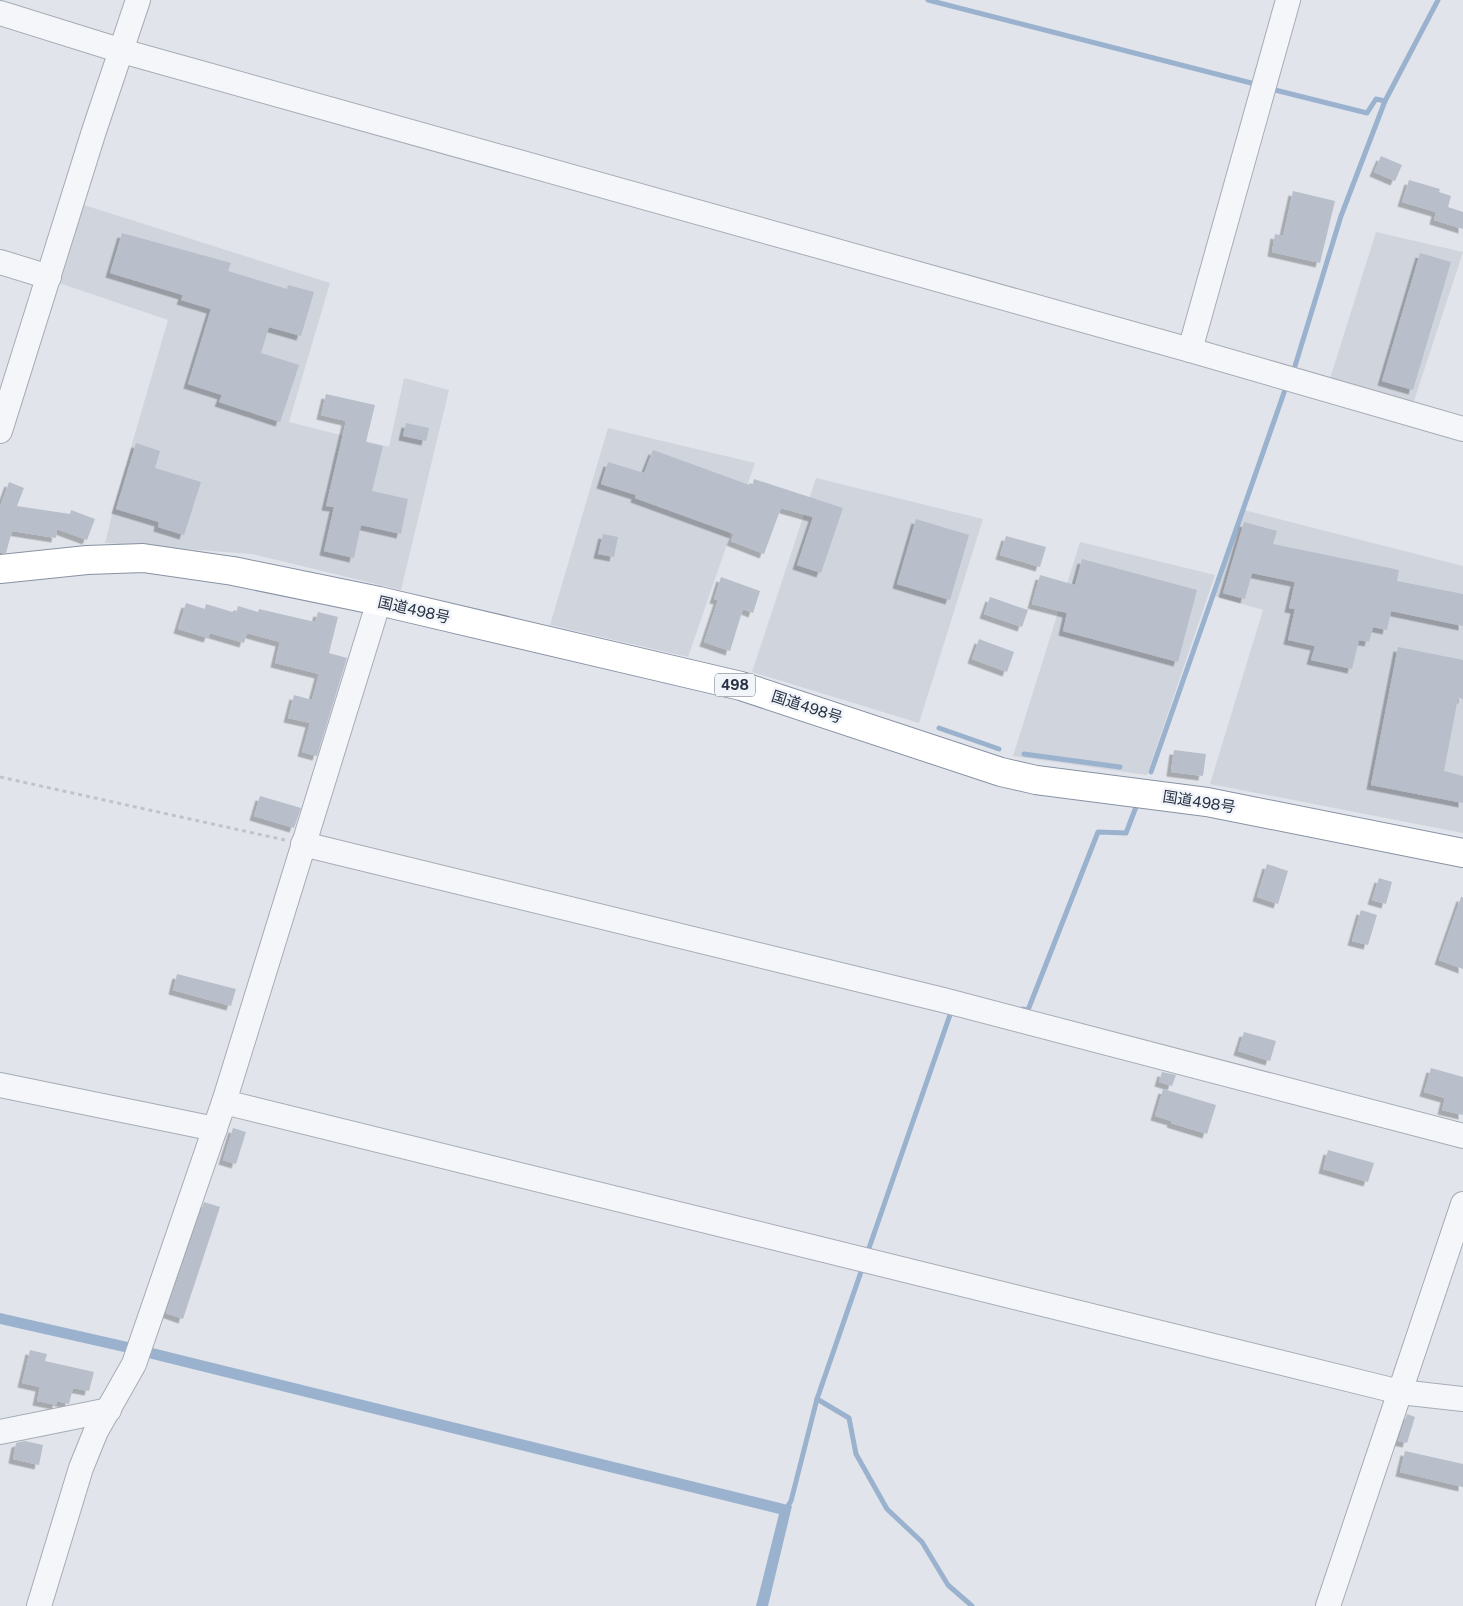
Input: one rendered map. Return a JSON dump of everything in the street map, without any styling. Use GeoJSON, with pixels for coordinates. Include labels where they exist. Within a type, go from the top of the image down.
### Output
{"type":"FeatureCollection","features":[{"type":"Feature","properties":{"kind":"highway","name":"国道498号"},"geometry":{"type":"LineString","coordinates":[[0,569],[88,560],[143,558],[233,571],[379,602],[741,686],[1001,772],[1036,780],[1207,802],[1463,853]]}},
{"type":"Feature","properties":{"kind":"street"},"geometry":{"type":"LineString","coordinates":[[0,431],[94,131],[138,0]]}},
{"type":"Feature","properties":{"kind":"street"},"geometry":{"type":"LineString","coordinates":[[1190,350],[1288,0]]}},
{"type":"Feature","properties":{"kind":"street"},"geometry":{"type":"LineString","coordinates":[[0,13],[122,51],[1190,350],[1463,429]]}},
{"type":"Feature","properties":{"kind":"street"},"geometry":{"type":"LineString","coordinates":[[0,262],[49,277]]}},
{"type":"Feature","properties":{"kind":"street"},"geometry":{"type":"LineString","coordinates":[[39,1606],[81,1468],[96,1432],[134,1364],[215,1129],[379,602]]}},
{"type":"Feature","properties":{"kind":"street"},"geometry":{"type":"LineString","coordinates":[[303,844],[943,1000],[1463,1136]]}},
{"type":"Feature","properties":{"kind":"street"},"geometry":{"type":"LineString","coordinates":[[0,1085],[215,1129]]}},
{"type":"Feature","properties":{"kind":"street"},"geometry":{"type":"LineString","coordinates":[[224,1102],[1400,1392],[1463,1399]]}},
{"type":"Feature","properties":{"kind":"street"},"geometry":{"type":"LineString","coordinates":[[1328,1606],[1463,1204]]}},
{"type":"Feature","properties":{"kind":"street"},"geometry":{"type":"LineString","coordinates":[[0,1432],[109,1410]]}},
{"type":"Feature","properties":{"kind":"path"},"geometry":{"type":"LineString","coordinates":[[0,777],[303,844]]}},
{"type":"Feature","properties":{"kind":"shaded area"},"geometry":{"type":"Polygon","coordinates":[[[81,204],[330,283],[289,422],[389,447],[404,378],[449,390],[401,590],[252,554],[105,543],[168,320],[59,283],[81,204]]]}},
{"type":"Feature","properties":{"kind":"shaded area"},"geometry":{"type":"Polygon","coordinates":[[[1376,232],[1463,252],[1411,410],[1329,382],[1376,232]]]}},
{"type":"Feature","properties":{"kind":"shaded area"},"geometry":{"type":"Polygon","coordinates":[[[608,428],[755,463],[688,657],[550,625],[608,428]]]}},
{"type":"Feature","properties":{"kind":"shaded area"},"geometry":{"type":"Polygon","coordinates":[[[816,478],[983,519],[919,723],[752,672],[816,478]]]}},
{"type":"Feature","properties":{"kind":"shaded area"},"geometry":{"type":"Polygon","coordinates":[[[1244,510],[1463,566],[1463,833],[1210,784],[1263,610],[1215,596],[1244,510]]]}},
{"type":"Feature","properties":{"kind":"shaded area"},"geometry":{"type":"Polygon","coordinates":[[[1080,542],[1215,575],[1147,775],[1013,756],[1080,542]]]}},
{"type":"Feature","properties":{"kind":"water"},"geometry":{"type":"Polygon","coordinates":[[[0,1313],[128,1342],[792,1506],[768,1606],[756,1606],[779,1514],[124,1352],[0,1324],[0,1313]]]}},
{"type":"Feature","properties":{"kind":"building"},"geometry":{"type":"Polygon","coordinates":[[[1381,156],[1402,165],[1395,181],[1374,172],[1381,156]]]}},
{"type":"Feature","properties":{"kind":"building"},"geometry":{"type":"Polygon","coordinates":[[[1409,180],[1440,189],[1439,192],[1451,196],[1448,207],[1463,212],[1463,229],[1434,220],[1436,212],[1402,202],[1409,180]]]}},
{"type":"Feature","properties":{"kind":"building"},"geometry":{"type":"Polygon","coordinates":[[[1293,191],[1335,201],[1320,263],[1272,252],[1275,234],[1283,236],[1293,191]]]}},
{"type":"Feature","properties":{"kind":"building"},"geometry":{"type":"Polygon","coordinates":[[[122,233],[231,263],[228,271],[287,289],[288,285],[314,292],[301,336],[269,327],[261,353],[299,365],[280,422],[219,402],[222,395],[188,384],[211,309],[181,300],[183,295],[110,273],[122,233]]]}},
{"type":"Feature","properties":{"kind":"building"},"geometry":{"type":"Polygon","coordinates":[[[1420,253],[1451,262],[1413,390],[1382,381],[1420,253]]]}},
{"type":"Feature","properties":{"kind":"building"},"geometry":{"type":"Polygon","coordinates":[[[326,394],[375,405],[366,442],[383,446],[372,491],[408,499],[401,534],[361,525],[354,558],[324,551],[334,507],[326,506],[346,421],[321,415],[326,394]]]}},
{"type":"Feature","properties":{"kind":"building"},"geometry":{"type":"Polygon","coordinates":[[[406,423],[429,428],[426,441],[403,436],[406,423]]]}},
{"type":"Feature","properties":{"kind":"building"},"geometry":{"type":"Polygon","coordinates":[[[136,443],[160,451],[155,468],[201,482],[184,535],[158,527],[159,522],[116,509],[136,443]]]}},
{"type":"Feature","properties":{"kind":"building"},"geometry":{"type":"Polygon","coordinates":[[[653,450],[752,486],[754,479],[843,508],[821,573],[797,565],[813,517],[781,508],[764,554],[731,541],[734,534],[635,498],[636,495],[601,484],[608,462],[644,473],[653,450]]]}},
{"type":"Feature","properties":{"kind":"building"},"geometry":{"type":"Polygon","coordinates":[[[9,482],[24,488],[17,506],[70,514],[71,510],[95,519],[87,540],[57,529],[56,538],[12,531],[6,553],[0,553],[0,507],[9,482]]]}},
{"type":"Feature","properties":{"kind":"building"},"geometry":{"type":"Polygon","coordinates":[[[916,519],[969,535],[950,600],[897,584],[916,519]]]}},
{"type":"Feature","properties":{"kind":"building"},"geometry":{"type":"Polygon","coordinates":[[[1244,522],[1277,531],[1273,544],[1399,570],[1397,581],[1463,594],[1463,626],[1391,611],[1387,630],[1373,627],[1369,642],[1359,640],[1352,669],[1311,660],[1315,646],[1288,640],[1295,609],[1289,608],[1295,582],[1252,573],[1245,599],[1223,593],[1244,522]]]}},
{"type":"Feature","properties":{"kind":"building"},"geometry":{"type":"Polygon","coordinates":[[[603,534],[618,537],[614,557],[598,554],[603,534]]]}},
{"type":"Feature","properties":{"kind":"building"},"geometry":{"type":"Polygon","coordinates":[[[1006,536],[1046,547],[1040,567],[1000,555],[1006,536]]]}},
{"type":"Feature","properties":{"kind":"building"},"geometry":{"type":"Polygon","coordinates":[[[1082,559],[1197,590],[1178,662],[1063,631],[1067,613],[1032,604],[1040,575],[1075,585],[1082,559]]]}},
{"type":"Feature","properties":{"kind":"building"},"geometry":{"type":"Polygon","coordinates":[[[721,577],[760,591],[753,613],[743,609],[730,651],[704,642],[718,600],[714,599],[721,577]]]}},
{"type":"Feature","properties":{"kind":"building"},"geometry":{"type":"Polygon","coordinates":[[[990,597],[1028,610],[1022,627],[984,614],[990,597]]]}},
{"type":"Feature","properties":{"kind":"building"},"geometry":{"type":"Polygon","coordinates":[[[186,603],[205,609],[206,604],[236,613],[238,606],[258,612],[259,609],[315,622],[318,612],[338,617],[329,653],[347,658],[317,756],[302,752],[310,723],[288,718],[294,695],[312,700],[319,674],[275,663],[280,642],[247,633],[244,643],[210,633],[208,638],[178,629],[186,603]]]}},
{"type":"Feature","properties":{"kind":"building"},"geometry":{"type":"Polygon","coordinates":[[[979,639],[1014,652],[1007,672],[972,659],[979,639]]]}},
{"type":"Feature","properties":{"kind":"building"},"geometry":{"type":"Polygon","coordinates":[[[1398,647],[1463,660],[1463,699],[1458,698],[1444,771],[1463,776],[1463,803],[1371,785],[1398,647]]]}},
{"type":"Feature","properties":{"kind":"building"},"geometry":{"type":"Polygon","coordinates":[[[1174,750],[1206,754],[1203,776],[1171,772],[1174,750]]]}},
{"type":"Feature","properties":{"kind":"building"},"geometry":{"type":"Polygon","coordinates":[[[260,796],[301,808],[294,828],[254,816],[260,796]]]}},
{"type":"Feature","properties":{"kind":"building"},"geometry":{"type":"Polygon","coordinates":[[[1267,864],[1288,871],[1278,904],[1257,897],[1267,864]]]}},
{"type":"Feature","properties":{"kind":"building"},"geometry":{"type":"Polygon","coordinates":[[[1379,878],[1392,882],[1386,904],[1372,900],[1379,878]]]}},
{"type":"Feature","properties":{"kind":"building"},"geometry":{"type":"Polygon","coordinates":[[[1461,897],[1463,897],[1463,969],[1439,960],[1461,897]]]}},
{"type":"Feature","properties":{"kind":"building"},"geometry":{"type":"Polygon","coordinates":[[[1361,910],[1377,915],[1368,945],[1352,941],[1361,910]]]}},
{"type":"Feature","properties":{"kind":"building"},"geometry":{"type":"Polygon","coordinates":[[[177,974],[236,989],[231,1006],[173,990],[177,974]]]}},
{"type":"Feature","properties":{"kind":"building"},"geometry":{"type":"Polygon","coordinates":[[[1244,1032],[1276,1041],[1270,1061],[1238,1051],[1244,1032]]]}},
{"type":"Feature","properties":{"kind":"building"},"geometry":{"type":"Polygon","coordinates":[[[1431,1068],[1463,1077],[1463,1115],[1442,1110],[1445,1098],[1424,1092],[1431,1068]]]}},
{"type":"Feature","properties":{"kind":"building"},"geometry":{"type":"Polygon","coordinates":[[[1162,1072],[1176,1075],[1172,1086],[1159,1082],[1162,1072]]]}},
{"type":"Feature","properties":{"kind":"building"},"geometry":{"type":"Polygon","coordinates":[[[1163,1089],[1216,1105],[1207,1134],[1155,1116],[1163,1089]]]}},
{"type":"Feature","properties":{"kind":"building"},"geometry":{"type":"Polygon","coordinates":[[[233,1128],[246,1132],[236,1164],[223,1160],[233,1128]]]}},
{"type":"Feature","properties":{"kind":"building"},"geometry":{"type":"Polygon","coordinates":[[[1328,1150],[1374,1163],[1368,1182],[1323,1169],[1328,1150]]]}},
{"type":"Feature","properties":{"kind":"building"},"geometry":{"type":"Polygon","coordinates":[[[204,1202],[220,1207],[183,1319],[166,1313],[204,1202]]]}},
{"type":"Feature","properties":{"kind":"building"},"geometry":{"type":"Polygon","coordinates":[[[30,1350],[47,1354],[45,1361],[94,1372],[89,1391],[73,1388],[69,1404],[57,1401],[57,1405],[37,1401],[40,1387],[22,1383],[30,1350]]]}},
{"type":"Feature","properties":{"kind":"building"},"geometry":{"type":"Polygon","coordinates":[[[1407,1414],[1415,1417],[1407,1443],[1398,1441],[1407,1414]]]}},
{"type":"Feature","properties":{"kind":"building"},"geometry":{"type":"Polygon","coordinates":[[[25,1441],[43,1445],[39,1465],[13,1459],[16,1443],[25,1441]]]}},
{"type":"Feature","properties":{"kind":"building"},"geometry":{"type":"Polygon","coordinates":[[[1405,1451],[1463,1464],[1463,1487],[1400,1472],[1405,1451]]]}},
{"type":"Feature","properties":{"kind":"waterway"},"geometry":{"type":"LineString","coordinates":[[928,0],[1255,84]]}},
{"type":"Feature","properties":{"kind":"waterway"},"geometry":{"type":"LineString","coordinates":[[1295,366],[1341,216],[1385,101],[1438,0]]}},
{"type":"Feature","properties":{"kind":"waterway"},"geometry":{"type":"LineString","coordinates":[[1275,90],[1367,113],[1376,99],[1385,101]]}},
{"type":"Feature","properties":{"kind":"waterway"},"geometry":{"type":"LineString","coordinates":[[1151,772],[1286,387]]}},
{"type":"Feature","properties":{"kind":"waterway"},"geometry":{"type":"LineString","coordinates":[[939,728],[999,749]]}},
{"type":"Feature","properties":{"kind":"waterway"},"geometry":{"type":"LineString","coordinates":[[1024,754],[1120,767]]}},
{"type":"Feature","properties":{"kind":"waterway"},"geometry":{"type":"LineString","coordinates":[[1022,1009],[1028,1010],[1098,832],[1126,833],[1136,807]]}},
{"type":"Feature","properties":{"kind":"waterway"},"geometry":{"type":"LineString","coordinates":[[869,1248],[951,1012]]}},
{"type":"Feature","properties":{"kind":"waterway"},"geometry":{"type":"LineString","coordinates":[[786,1509],[791,1501],[817,1399],[862,1269]]}},
{"type":"Feature","properties":{"kind":"waterway"},"geometry":{"type":"LineString","coordinates":[[817,1399],[849,1418],[856,1454],[887,1509],[922,1542],[948,1585],[972,1606]]}}]}
